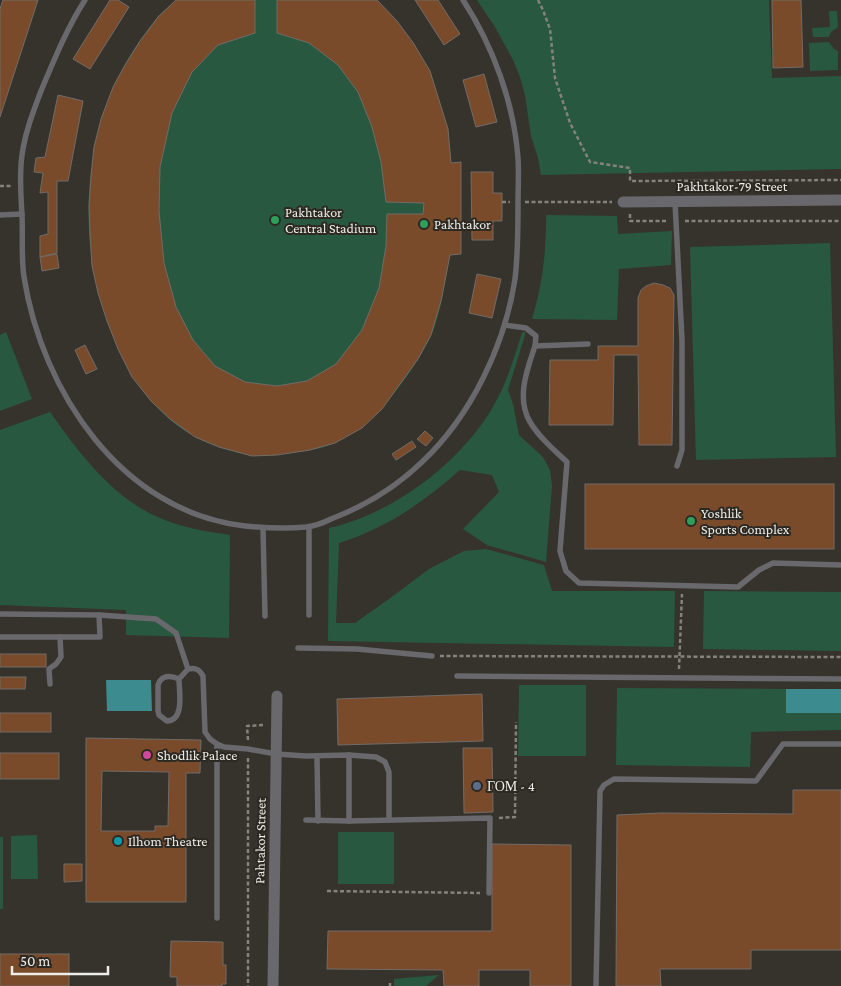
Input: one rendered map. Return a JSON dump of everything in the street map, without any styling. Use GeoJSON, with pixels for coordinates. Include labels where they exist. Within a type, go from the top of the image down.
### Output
{"type":"FeatureCollection","features":[{"type":"Feature","properties":{"kind":"street","name":"Pakhtakor-79 Street"},"geometry":{"type":"LineString","coordinates":[[623,202],[841,200]]}},
{"type":"Feature","properties":{"kind":"street","name":"Pahtakor Street"},"geometry":{"type":"LineString","coordinates":[[273,986],[277,696]]}},
{"type":"Feature","properties":{"kind":"lane"},"geometry":{"type":"LineString","coordinates":[[85,0],[56,56],[28,126],[22,154],[20,186],[24,274],[29,300],[44,350],[54,374],[81,423],[98,444],[138,481],[159,496],[183,509],[209,519],[263,528],[309,527],[342,515],[390,489],[431,454],[455,424],[492,360],[505,325],[518,252],[518,158],[512,120],[500,76],[474,18],[463,0]]}},
{"type":"Feature","properties":{"kind":"lane"},"geometry":{"type":"LineString","coordinates":[[675,202],[682,340],[682,450],[677,466]]}},
{"type":"Feature","properties":{"kind":"lane"},"geometry":{"type":"LineString","coordinates":[[0,215],[22,214]]}},
{"type":"Feature","properties":{"kind":"lane"},"geometry":{"type":"LineString","coordinates":[[505,325],[526,328],[536,336],[535,346],[527,369],[523,401],[529,421],[542,438],[567,462],[560,551],[566,571],[579,583],[738,587],[759,570],[773,562],[841,565]]}},
{"type":"Feature","properties":{"kind":"lane"},"geometry":{"type":"LineString","coordinates":[[535,346],[588,344]]}},
{"type":"Feature","properties":{"kind":"lane"},"geometry":{"type":"LineString","coordinates":[[309,527],[309,616]]}},
{"type":"Feature","properties":{"kind":"lane"},"geometry":{"type":"LineString","coordinates":[[263,528],[265,616]]}},
{"type":"Feature","properties":{"kind":"lane"},"geometry":{"type":"LineString","coordinates":[[0,614],[99,615],[156,619],[176,633],[188,668]]}},
{"type":"Feature","properties":{"kind":"lane"},"geometry":{"type":"LineString","coordinates":[[0,637],[100,637],[99,615]]}},
{"type":"Feature","properties":{"kind":"lane"},"geometry":{"type":"LineString","coordinates":[[50,684],[50,669],[61,657],[60,638]]}},
{"type":"Feature","properties":{"kind":"lane"},"geometry":{"type":"LineString","coordinates":[[298,648],[357,649],[432,656]]}},
{"type":"Feature","properties":{"kind":"lane"},"geometry":{"type":"LineString","coordinates":[[179,679],[168,676],[161,679],[158,685],[159,715],[167,721],[173,720],[179,714],[179,679],[188,668]]}},
{"type":"Feature","properties":{"kind":"lane"},"geometry":{"type":"LineString","coordinates":[[188,668],[199,670],[203,676],[205,732],[217,744],[224,747],[276,754],[376,757],[385,762],[389,772],[389,820]]}},
{"type":"Feature","properties":{"kind":"lane"},"geometry":{"type":"LineString","coordinates":[[457,676],[841,678]]}},
{"type":"Feature","properties":{"kind":"lane"},"geometry":{"type":"LineString","coordinates":[[217,744],[217,918]]}},
{"type":"Feature","properties":{"kind":"lane"},"geometry":{"type":"LineString","coordinates":[[596,986],[600,791],[604,785],[614,779],[756,781],[783,744],[841,744]]}},
{"type":"Feature","properties":{"kind":"lane"},"geometry":{"type":"LineString","coordinates":[[349,821],[350,755]]}},
{"type":"Feature","properties":{"kind":"lane"},"geometry":{"type":"LineString","coordinates":[[317,756],[318,821]]}},
{"type":"Feature","properties":{"kind":"lane"},"geometry":{"type":"LineString","coordinates":[[306,820],[490,818],[489,893]]}},
{"type":"Feature","properties":{"kind":"path"},"geometry":{"type":"LineString","coordinates":[[538,0],[544,10],[550,29],[555,78],[570,123],[590,162],[630,168],[630,181],[841,180]]}},
{"type":"Feature","properties":{"kind":"path"},"geometry":{"type":"LineString","coordinates":[[502,202],[623,202]]}},
{"type":"Feature","properties":{"kind":"path"},"geometry":{"type":"LineString","coordinates":[[630,221],[841,221]]}},
{"type":"Feature","properties":{"kind":"path"},"geometry":{"type":"LineString","coordinates":[[678,677],[683,586]]}},
{"type":"Feature","properties":{"kind":"path"},"geometry":{"type":"LineString","coordinates":[[432,656],[841,657]]}},
{"type":"Feature","properties":{"kind":"path"},"geometry":{"type":"LineString","coordinates":[[490,818],[515,817],[516,722]]}},
{"type":"Feature","properties":{"kind":"path"},"geometry":{"type":"LineString","coordinates":[[248,986],[248,726],[277,725]]}},
{"type":"Feature","properties":{"kind":"path"},"geometry":{"type":"LineString","coordinates":[[327,892],[489,893]]}},
{"type":"Feature","properties":{"kind":"green space","name":"Pakhtakor Central Stadium"},"geometry":{"type":"Polygon","coordinates":[[[176,0],[377,0],[397,21],[414,44],[430,71],[448,129],[451,163],[461,162],[461,254],[450,255],[441,306],[435,326],[424,350],[410,371],[380,410],[340,440],[328,446],[281,455],[257,456],[217,447],[186,432],[155,405],[134,378],[118,348],[106,316],[92,264],[89,231],[89,198],[98,134],[107,103],[120,73],[137,45],[159,15],[176,0]]]}},
{"type":"Feature","properties":{"kind":"green space"},"geometry":{"type":"Polygon","coordinates":[[[477,0],[769,0],[772,78],[841,76],[841,169],[541,175],[531,136],[525,95],[520,77],[495,27],[477,0]]]}},
{"type":"Feature","properties":{"kind":"green space"},"geometry":{"type":"Polygon","coordinates":[[[829,11],[837,11],[838,27],[831,32],[829,37],[813,37],[812,28],[830,27],[829,11]]]}},
{"type":"Feature","properties":{"kind":"green space"},"geometry":{"type":"Polygon","coordinates":[[[829,42],[838,51],[838,70],[810,71],[809,43],[829,42]]]}},
{"type":"Feature","properties":{"kind":"green space"},"geometry":{"type":"Polygon","coordinates":[[[546,215],[617,216],[618,234],[672,231],[671,265],[619,269],[617,320],[532,319],[543,267],[546,215]]]}},
{"type":"Feature","properties":{"kind":"green space"},"geometry":{"type":"Polygon","coordinates":[[[830,243],[836,457],[696,460],[690,247],[830,243]]]}},
{"type":"Feature","properties":{"kind":"green space"},"geometry":{"type":"Polygon","coordinates":[[[6,332],[32,399],[0,411],[0,335],[6,332]]]}},
{"type":"Feature","properties":{"kind":"green space"},"geometry":{"type":"Polygon","coordinates":[[[523,332],[525,332],[525,335],[508,390],[513,404],[519,435],[543,457],[550,470],[552,486],[546,562],[487,545],[463,529],[499,492],[492,475],[460,470],[403,513],[372,530],[339,543],[336,623],[355,623],[429,569],[464,551],[486,549],[544,565],[552,591],[675,591],[674,647],[328,641],[329,528],[377,511],[401,498],[445,465],[464,446],[480,426],[499,396],[523,332]]]}},
{"type":"Feature","properties":{"kind":"green space"},"geometry":{"type":"Polygon","coordinates":[[[50,412],[74,445],[102,477],[133,503],[151,514],[170,522],[230,535],[229,638],[126,635],[126,610],[0,605],[0,430],[50,412]]]}},
{"type":"Feature","properties":{"kind":"green space"},"geometry":{"type":"Polygon","coordinates":[[[704,591],[841,592],[841,651],[703,649],[704,591]]]}},
{"type":"Feature","properties":{"kind":"green space"},"geometry":{"type":"Polygon","coordinates":[[[519,685],[586,685],[586,756],[518,756],[519,685]]]}},
{"type":"Feature","properties":{"kind":"green space"},"geometry":{"type":"Polygon","coordinates":[[[617,688],[786,689],[786,713],[841,713],[841,730],[751,732],[750,767],[616,765],[617,688]]]}},
{"type":"Feature","properties":{"kind":"green space"},"geometry":{"type":"Polygon","coordinates":[[[338,832],[394,832],[394,884],[338,884],[338,832]]]}},
{"type":"Feature","properties":{"kind":"green space"},"geometry":{"type":"Polygon","coordinates":[[[37,835],[38,879],[11,879],[11,836],[37,835]]]}},
{"type":"Feature","properties":{"kind":"green space"},"geometry":{"type":"Polygon","coordinates":[[[0,837],[3,837],[3,909],[0,909],[0,837]]]}},
{"type":"Feature","properties":{"kind":"green space"},"geometry":{"type":"Polygon","coordinates":[[[439,975],[426,986],[394,986],[394,979],[439,975]]]}},
{"type":"Feature","properties":{"kind":"water"},"geometry":{"type":"Polygon","coordinates":[[[106,680],[151,680],[152,711],[107,711],[106,680]]]}},
{"type":"Feature","properties":{"kind":"water"},"geometry":{"type":"Polygon","coordinates":[[[786,689],[841,689],[841,713],[786,713],[786,689]]]}},
{"type":"Feature","properties":{"kind":"building"},"geometry":{"type":"Polygon","coordinates":[[[3,0],[38,0],[0,117],[0,9],[3,0]]]}},
{"type":"Feature","properties":{"kind":"building"},"geometry":{"type":"Polygon","coordinates":[[[110,0],[118,0],[129,7],[90,69],[73,59],[110,0]]]}},
{"type":"Feature","properties":{"kind":"building","name":"Pakhtakor"},"geometry":{"type":"Polygon","coordinates":[[[176,0],[255,0],[255,33],[218,45],[192,72],[172,113],[160,167],[159,211],[164,263],[176,307],[193,340],[215,366],[245,382],[277,386],[307,381],[336,364],[362,330],[379,288],[386,246],[387,214],[423,214],[424,203],[386,202],[381,162],[372,127],[358,92],[338,65],[309,43],[277,33],[277,0],[377,0],[397,21],[414,44],[430,71],[448,129],[451,163],[461,162],[461,254],[450,255],[441,301],[431,335],[418,359],[382,409],[362,428],[335,443],[310,450],[277,455],[252,456],[219,447],[195,437],[170,419],[151,401],[132,377],[107,321],[92,266],[89,206],[94,147],[101,119],[113,87],[125,65],[158,17],[176,0]]]}},
{"type":"Feature","properties":{"kind":"building"},"geometry":{"type":"Polygon","coordinates":[[[415,0],[438,0],[460,34],[444,45],[415,0]]]}},
{"type":"Feature","properties":{"kind":"building"},"geometry":{"type":"Polygon","coordinates":[[[772,0],[801,0],[803,67],[773,68],[772,0]]]}},
{"type":"Feature","properties":{"kind":"building"},"geometry":{"type":"Polygon","coordinates":[[[484,74],[497,122],[476,127],[463,80],[484,74]]]}},
{"type":"Feature","properties":{"kind":"building"},"geometry":{"type":"Polygon","coordinates":[[[58,95],[83,101],[68,181],[57,181],[57,253],[40,257],[40,236],[48,234],[48,192],[40,193],[43,173],[34,172],[36,158],[45,157],[58,95]]]}},
{"type":"Feature","properties":{"kind":"building"},"geometry":{"type":"Polygon","coordinates":[[[471,172],[493,172],[493,193],[502,193],[502,221],[493,221],[493,240],[472,240],[471,172]]]}},
{"type":"Feature","properties":{"kind":"building"},"geometry":{"type":"Polygon","coordinates":[[[57,254],[59,268],[42,271],[40,257],[57,254]]]}},
{"type":"Feature","properties":{"kind":"building"},"geometry":{"type":"Polygon","coordinates":[[[477,274],[501,279],[492,318],[469,313],[477,274]]]}},
{"type":"Feature","properties":{"kind":"building"},"geometry":{"type":"Polygon","coordinates":[[[654,283],[670,288],[674,295],[672,445],[639,445],[638,355],[614,355],[613,425],[549,425],[550,360],[598,360],[598,346],[638,346],[638,298],[641,290],[654,283]]]}},
{"type":"Feature","properties":{"kind":"building"},"geometry":{"type":"Polygon","coordinates":[[[85,345],[97,369],[86,374],[75,350],[85,345]]]}},
{"type":"Feature","properties":{"kind":"building"},"geometry":{"type":"Polygon","coordinates":[[[425,431],[433,438],[426,446],[417,439],[425,431]]]}},
{"type":"Feature","properties":{"kind":"building"},"geometry":{"type":"Polygon","coordinates":[[[412,441],[416,447],[396,460],[392,454],[412,441]]]}},
{"type":"Feature","properties":{"kind":"building"},"geometry":{"type":"Polygon","coordinates":[[[585,484],[834,484],[834,549],[585,549],[585,484]]]}},
{"type":"Feature","properties":{"kind":"building"},"geometry":{"type":"Polygon","coordinates":[[[0,654],[46,654],[46,667],[0,667],[0,654]]]}},
{"type":"Feature","properties":{"kind":"building"},"geometry":{"type":"Polygon","coordinates":[[[0,677],[26,677],[25,689],[0,689],[0,677]]]}},
{"type":"Feature","properties":{"kind":"building"},"geometry":{"type":"Polygon","coordinates":[[[482,694],[483,741],[338,745],[337,699],[482,694]]]}},
{"type":"Feature","properties":{"kind":"building"},"geometry":{"type":"Polygon","coordinates":[[[0,713],[51,713],[51,732],[0,732],[0,713]]]}},
{"type":"Feature","properties":{"kind":"building"},"geometry":{"type":"Polygon","coordinates":[[[86,738],[201,740],[200,773],[186,773],[186,902],[86,902],[86,738]],[[102,771],[101,831],[155,831],[155,826],[168,826],[169,772],[102,771]]]}},
{"type":"Feature","properties":{"kind":"building"},"geometry":{"type":"Polygon","coordinates":[[[463,748],[492,748],[493,812],[464,813],[463,748]]]}},
{"type":"Feature","properties":{"kind":"building"},"geometry":{"type":"Polygon","coordinates":[[[0,753],[59,753],[59,779],[0,779],[0,753]]]}},
{"type":"Feature","properties":{"kind":"building"},"geometry":{"type":"Polygon","coordinates":[[[793,790],[841,790],[841,950],[751,950],[751,969],[660,969],[661,986],[616,986],[617,815],[660,813],[793,814],[793,790]]]}},
{"type":"Feature","properties":{"kind":"building"},"geometry":{"type":"Polygon","coordinates":[[[492,844],[571,845],[571,986],[530,986],[530,970],[479,970],[479,986],[444,986],[443,970],[327,969],[328,931],[492,931],[492,844]]]}},
{"type":"Feature","properties":{"kind":"building"},"geometry":{"type":"Polygon","coordinates":[[[64,864],[82,864],[82,881],[64,882],[64,864]]]}},
{"type":"Feature","properties":{"kind":"building"},"geometry":{"type":"Polygon","coordinates":[[[171,941],[223,942],[223,965],[226,965],[226,984],[222,984],[222,986],[177,986],[177,977],[170,977],[171,941]]]}},
{"type":"Feature","properties":{"kind":"building"},"geometry":{"type":"Polygon","coordinates":[[[0,954],[69,954],[69,986],[0,986],[0,954]]]}},
{"type":"Feature","properties":{"kind":"place","name":"Pakhtakor Central Stadium"},"geometry":{"type":"Point","coordinates":[275,220]}},
{"type":"Feature","properties":{"kind":"place","name":"Pakhtakor"},"geometry":{"type":"Point","coordinates":[424,224]}},
{"type":"Feature","properties":{"kind":"place","name":"Yoshlik Sports Complex"},"geometry":{"type":"Point","coordinates":[691,521]}},
{"type":"Feature","properties":{"kind":"place","name":"Shodlik Palace"},"geometry":{"type":"Point","coordinates":[147,755]}},
{"type":"Feature","properties":{"kind":"place","name":"ГОМ - 4"},"geometry":{"type":"Point","coordinates":[477,786]}},
{"type":"Feature","properties":{"kind":"place","name":"Ilhom Theatre"},"geometry":{"type":"Point","coordinates":[118,841]}}]}
